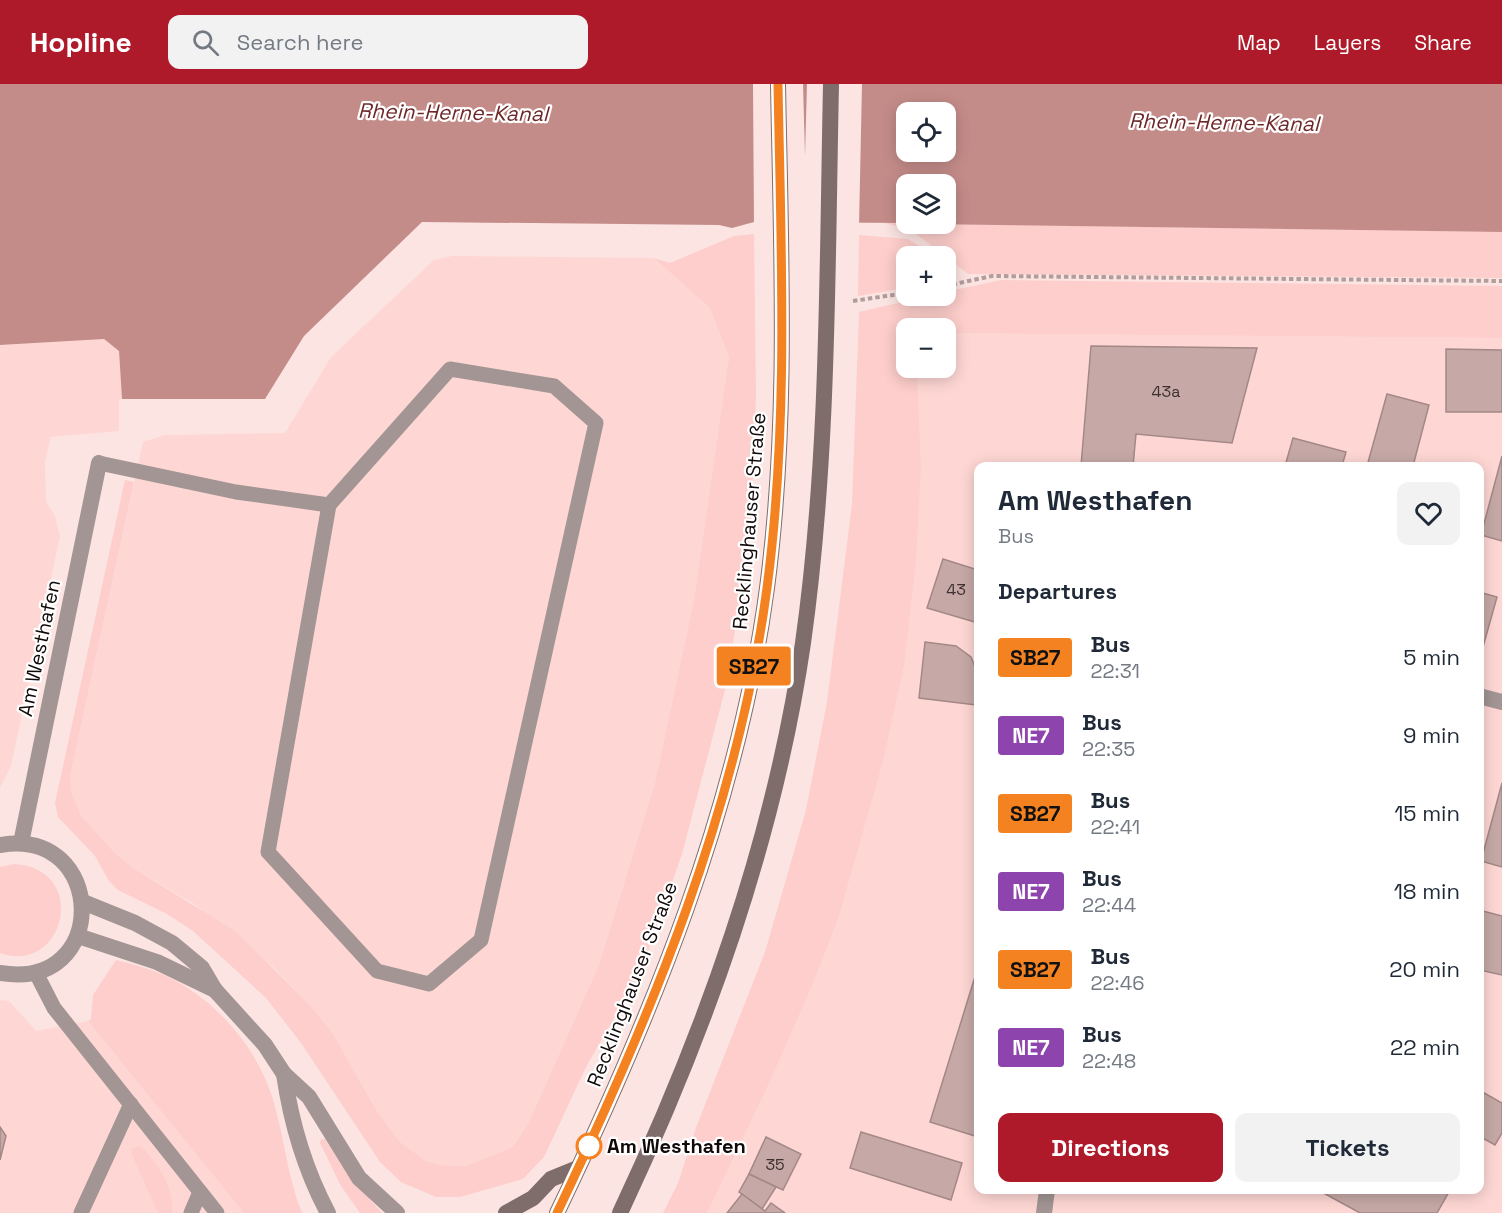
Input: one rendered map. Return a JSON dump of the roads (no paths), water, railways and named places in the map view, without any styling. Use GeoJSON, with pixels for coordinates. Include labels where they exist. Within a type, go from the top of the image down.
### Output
{"type":"FeatureCollection","features":[{"type":"Feature","properties":{"kind":"main road","name":"Recklinghauser Straße"},"geometry":{"type":"LineString","coordinates":[[557,1213],[635,1044],[682,920],[712,832],[738,737],[759,641],[774,530],[781,418],[778,84]]}},
{"type":"Feature","properties":{"kind":"main road"},"geometry":{"type":"LineString","coordinates":[[620,1213],[666,1114],[698,1034],[755,863],[780,766],[803,644],[815,534],[823,423],[831,84]]}},
{"type":"Feature","properties":{"kind":"main road"},"geometry":{"type":"LineString","coordinates":[[506,1213],[533,1198],[551,1179],[578,1168]]}},
{"type":"Feature","properties":{"kind":"street","name":"Am Westhafen"},"geometry":{"type":"LineString","coordinates":[[21,843],[99,463]]}},
{"type":"Feature","properties":{"kind":"street"},"geometry":{"type":"LineString","coordinates":[[1484,697],[1502,702]]}},
{"type":"Feature","properties":{"kind":"street"},"geometry":{"type":"LineString","coordinates":[[0,845],[21,843],[43,848],[63,861],[77,880],[83,902],[83,920],[78,936],[68,952],[54,965],[36,973],[16,976],[0,973]]}},
{"type":"Feature","properties":{"kind":"street"},"geometry":{"type":"LineString","coordinates":[[83,902],[135,923],[172,943],[202,968],[215,990],[265,1045],[284,1074],[309,1097],[359,1178],[397,1213]]}},
{"type":"Feature","properties":{"kind":"street"},"geometry":{"type":"LineString","coordinates":[[78,936],[157,962],[215,990]]}},
{"type":"Feature","properties":{"kind":"street"},"geometry":{"type":"LineString","coordinates":[[284,1074],[289,1109],[313,1181],[328,1213]]}},
{"type":"Feature","properties":{"kind":"street"},"geometry":{"type":"LineString","coordinates":[[1044,1213],[1046,1194]]}},
{"type":"Feature","properties":{"kind":"lane"},"geometry":{"type":"LineString","coordinates":[[450,369],[554,386],[596,423],[481,940],[429,984],[377,971],[268,852],[329,505],[450,369]]}},
{"type":"Feature","properties":{"kind":"lane"},"geometry":{"type":"LineString","coordinates":[[99,463],[236,492],[329,505]]}},
{"type":"Feature","properties":{"kind":"lane"},"geometry":{"type":"LineString","coordinates":[[36,973],[54,1008],[217,1213]]}},
{"type":"Feature","properties":{"kind":"lane"},"geometry":{"type":"LineString","coordinates":[[81,1213],[131,1104]]}},
{"type":"Feature","properties":{"kind":"lane"},"geometry":{"type":"LineString","coordinates":[[191,1213],[200,1192]]}},
{"type":"Feature","properties":{"kind":"water","name":"Rhein-Herne-Kanal"},"geometry":{"type":"Polygon","coordinates":[[[0,84],[1502,84],[1502,232],[956,224],[956,174],[896,174],[896,223],[754,222],[732,228],[719,225],[422,222],[304,336],[265,399],[122,399],[119,351],[104,339],[0,345],[0,84]]]}},
{"type":"Feature","properties":{"kind":"place","name":"Am Westhafen"},"geometry":{"type":"Point","coordinates":[589,1146]}}]}
